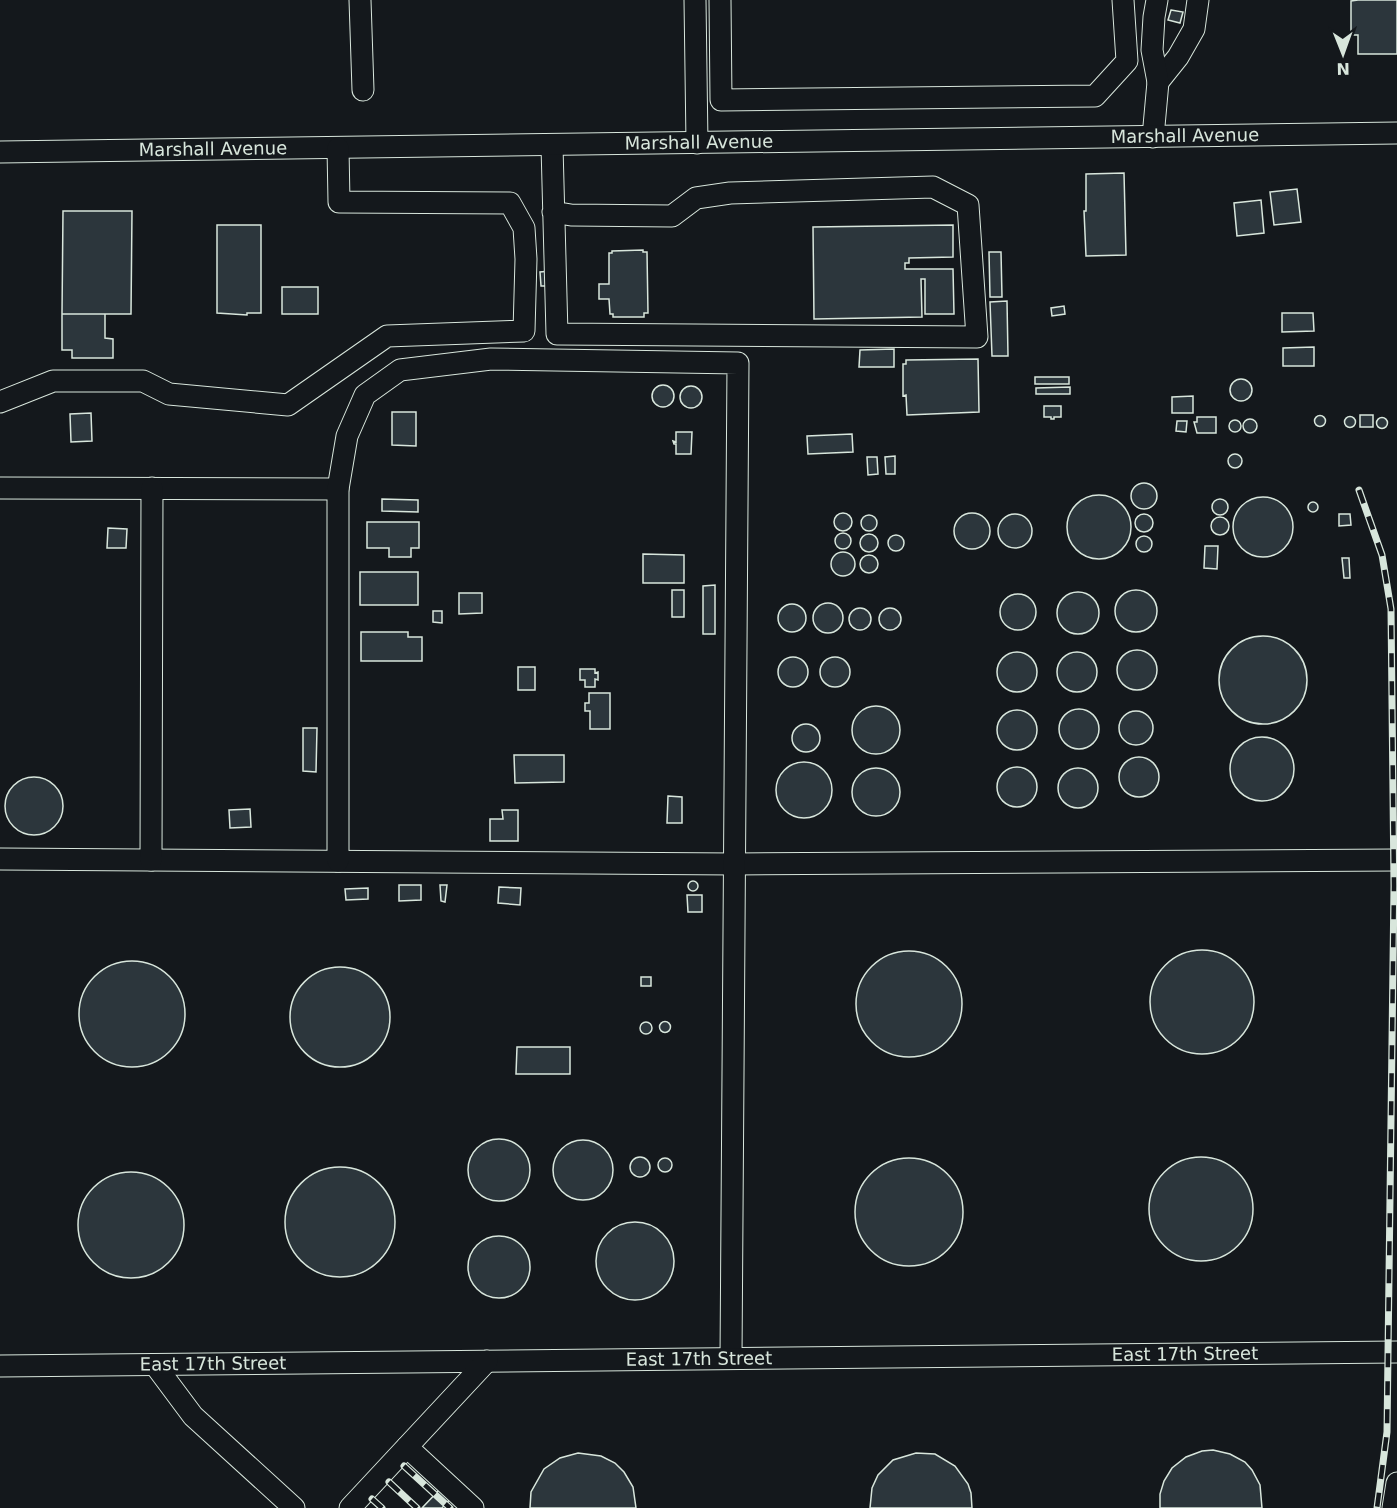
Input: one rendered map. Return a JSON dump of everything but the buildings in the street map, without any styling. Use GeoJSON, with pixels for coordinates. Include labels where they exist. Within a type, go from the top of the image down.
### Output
{"type":"FeatureCollection","features":[{"type":"Feature","properties":{"kind":"street"},"geometry":{"type":"LineString","coordinates":[[360,0],[363,90]]}},
{"type":"Feature","properties":{"kind":"street"},"geometry":{"type":"LineString","coordinates":[[695,0],[697,143]]}},
{"type":"Feature","properties":{"kind":"street"},"geometry":{"type":"LineString","coordinates":[[720,0],[721,100],[1095,96],[1127,61],[1124,0]]}},
{"type":"Feature","properties":{"kind":"street"},"geometry":{"type":"LineString","coordinates":[[1153,137],[1158,82],[1152,50],[1157,0]]}},
{"type":"Feature","properties":{"kind":"street"},"geometry":{"type":"LineString","coordinates":[[1158,82],[1178,57],[1194,30],[1198,0]]}},
{"type":"Feature","properties":{"kind":"street","name":"Marshall Avenue"},"geometry":{"type":"LineString","coordinates":[[0,152],[1397,133]]}},
{"type":"Feature","properties":{"kind":"street"},"geometry":{"type":"LineString","coordinates":[[552,146],[557,334]]}},
{"type":"Feature","properties":{"kind":"street"},"geometry":{"type":"LineString","coordinates":[[338,148],[339,202],[510,203],[524,228],[526,259],[524,331]]}},
{"type":"Feature","properties":{"kind":"street"},"geometry":{"type":"LineString","coordinates":[[0,402],[53,381],[143,381],[169,394],[288,405],[387,336],[524,331],[557,334],[977,337],[968,205],[933,187],[730,193],[696,198],[672,216],[570,215],[553,212]]}},
{"type":"Feature","properties":{"kind":"street"},"geometry":{"type":"LineString","coordinates":[[338,861],[338,489],[347,436],[365,396],[400,370],[491,359],[738,363],[731,1358]]}},
{"type":"Feature","properties":{"kind":"street"},"geometry":{"type":"LineString","coordinates":[[0,488],[338,489]]}},
{"type":"Feature","properties":{"kind":"street"},"geometry":{"type":"LineString","coordinates":[[151,860],[152,488]]}},
{"type":"Feature","properties":{"kind":"street"},"geometry":{"type":"LineString","coordinates":[[0,859],[735,864],[1397,860]]}},
{"type":"Feature","properties":{"kind":"street","name":"East 17th Street"},"geometry":{"type":"LineString","coordinates":[[0,1366],[1397,1352]]}},
{"type":"Feature","properties":{"kind":"street"},"geometry":{"type":"LineString","coordinates":[[350,1508],[487,1361]]}},
{"type":"Feature","properties":{"kind":"street"},"geometry":{"type":"LineString","coordinates":[[154,1365],[193,1416],[294,1508]]}},
{"type":"Feature","properties":{"kind":"street"},"geometry":{"type":"LineString","coordinates":[[407,1447],[473,1508]]}},
{"type":"Feature","properties":{"kind":"street"},"geometry":{"type":"LineString","coordinates":[[1393,1508],[1397,1483]]}},
{"type":"Feature","properties":{"kind":"railway"},"geometry":{"type":"LineString","coordinates":[[1359,490],[1382,555],[1391,609],[1394,886],[1387,1432],[1377,1508]]}},
{"type":"Feature","properties":{"kind":"railway"},"geometry":{"type":"LineString","coordinates":[[404,1466],[450,1508]]}},
{"type":"Feature","properties":{"kind":"railway"},"geometry":{"type":"LineString","coordinates":[[389,1482],[417,1508]]}},
{"type":"Feature","properties":{"kind":"railway"},"geometry":{"type":"LineString","coordinates":[[372,1499],[382,1508]]}}]}
